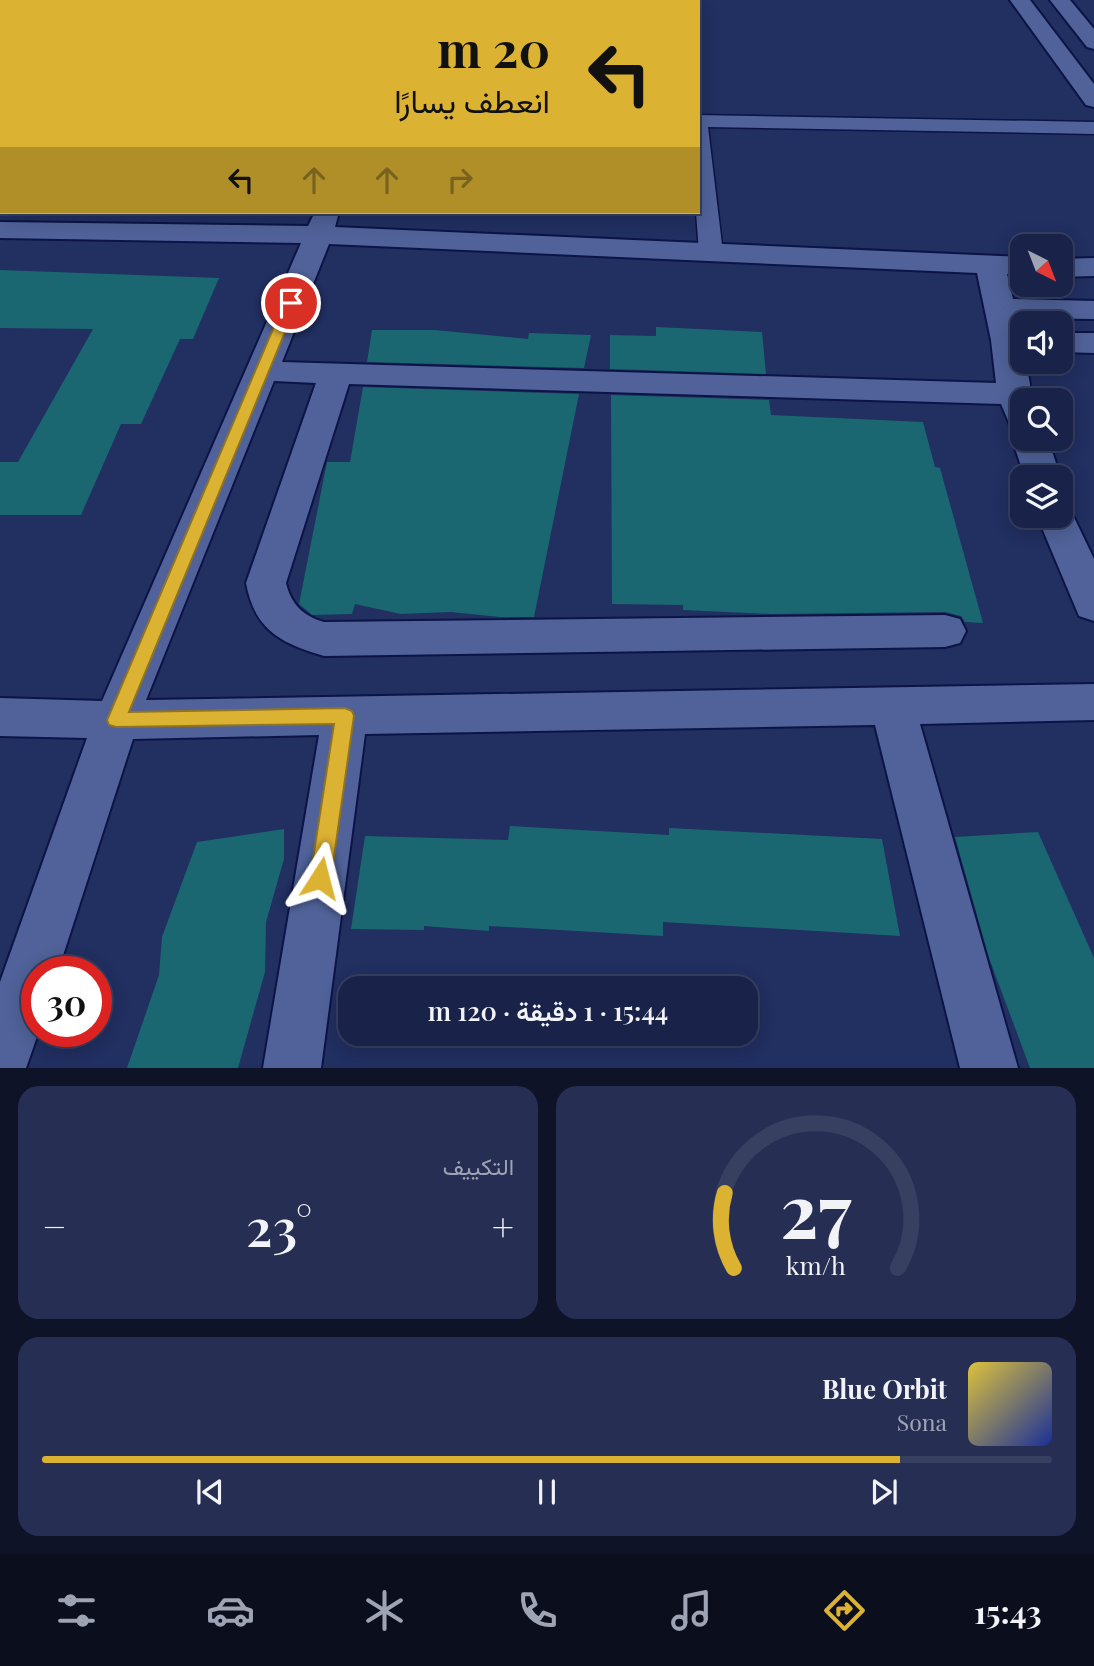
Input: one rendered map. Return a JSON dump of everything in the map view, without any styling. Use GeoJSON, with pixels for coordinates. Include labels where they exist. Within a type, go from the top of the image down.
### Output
{"type":"FeatureCollection","features":[{"type":"Feature","properties":{"kind":"street"},"geometry":{"type":"LineString","coordinates":[[1020,0],[1094,100]]}},
{"type":"Feature","properties":{"kind":"street"},"geometry":{"type":"LineString","coordinates":[[1060,0],[1094,43]]}},
{"type":"Feature","properties":{"kind":"street"},"geometry":{"type":"LineString","coordinates":[[23,224],[324,224],[711,253],[1010,266]]}},
{"type":"Feature","properties":{"kind":"street"},"geometry":{"type":"LineString","coordinates":[[0,1062],[116,720],[324,224]]}},
{"type":"Feature","properties":{"kind":"street"},"geometry":{"type":"LineString","coordinates":[[990,265],[998,308],[1010,332]]}},
{"type":"Feature","properties":{"kind":"street"},"geometry":{"type":"LineString","coordinates":[[1073,268],[1094,267]]}},
{"type":"Feature","properties":{"kind":"street"},"geometry":{"type":"LineString","coordinates":[[998,308],[1094,310]]}},
{"type":"Feature","properties":{"kind":"street"},"geometry":{"type":"LineString","coordinates":[[1073,342],[1094,343]]}},
{"type":"Feature","properties":{"kind":"street"},"geometry":{"type":"LineString","coordinates":[[261,371],[1010,405]]}},
{"type":"Feature","properties":{"kind":"street"},"geometry":{"type":"LineString","coordinates":[[336,373],[266,583],[268,599],[275,613],[288,625],[305,634],[324,639],[945,631]]}},
{"type":"Feature","properties":{"kind":"street"},"geometry":{"type":"LineString","coordinates":[[1061,528],[1094,605]]}},
{"type":"Feature","properties":{"kind":"street"},"geometry":{"type":"LineString","coordinates":[[0,717],[116,720],[1094,702]]}},
{"type":"Feature","properties":{"kind":"street"},"geometry":{"type":"LineString","coordinates":[[894,706],[989,1068]]}},
{"type":"Feature","properties":{"kind":"street"},"geometry":{"type":"LineString","coordinates":[[292,1068],[345,716]]}},
{"type":"Feature","properties":{"kind":"lane"},"geometry":{"type":"LineString","coordinates":[[700,123],[1094,128]]}},
{"type":"Feature","properties":{"kind":"lane"},"geometry":{"type":"LineString","coordinates":[[700,143],[711,253]]}},
{"type":"Feature","properties":{"kind":"building"},"geometry":{"type":"Polygon","coordinates":[[[0,270],[219,278],[193,339],[180,339],[141,424],[121,424],[81,515],[0,515],[0,462],[18,462],[93,329],[0,328],[0,270]]]}},
{"type":"Feature","properties":{"kind":"building"},"geometry":{"type":"Polygon","coordinates":[[[656,327],[762,332],[766,374],[610,369],[610,335],[656,336],[656,327]]]}},
{"type":"Feature","properties":{"kind":"building"},"geometry":{"type":"Polygon","coordinates":[[[372,330],[435,330],[528,339],[529,333],[591,335],[584,368],[367,362],[372,330]]]}},
{"type":"Feature","properties":{"kind":"building"},"geometry":{"type":"Polygon","coordinates":[[[363,387],[579,394],[534,617],[451,612],[401,614],[355,604],[352,614],[312,615],[299,604],[327,462],[350,462],[363,387]]]}},
{"type":"Feature","properties":{"kind":"building"},"geometry":{"type":"Polygon","coordinates":[[[611,395],[769,400],[771,415],[923,422],[935,467],[940,468],[983,623],[965,622],[961,616],[945,612],[771,614],[683,610],[683,605],[612,604],[611,395]]]}},
{"type":"Feature","properties":{"kind":"building"},"geometry":{"type":"Polygon","coordinates":[[[510,826],[669,835],[669,828],[882,839],[900,936],[663,922],[663,936],[489,926],[489,931],[424,926],[424,930],[351,929],[365,836],[508,840],[510,826]]]}},
{"type":"Feature","properties":{"kind":"building"},"geometry":{"type":"Polygon","coordinates":[[[284,829],[284,859],[266,922],[265,972],[238,1068],[127,1068],[159,975],[162,937],[197,842],[284,829]]]}},
{"type":"Feature","properties":{"kind":"building"},"geometry":{"type":"Polygon","coordinates":[[[1038,832],[1094,958],[1094,1068],[1030,1068],[989,958],[955,837],[1038,832]]]}},
{"type":"Feature","properties":{"kind":"route"},"geometry":{"type":"LineString","coordinates":[[291,303],[116,720],[345,716],[320,878]]}}]}
